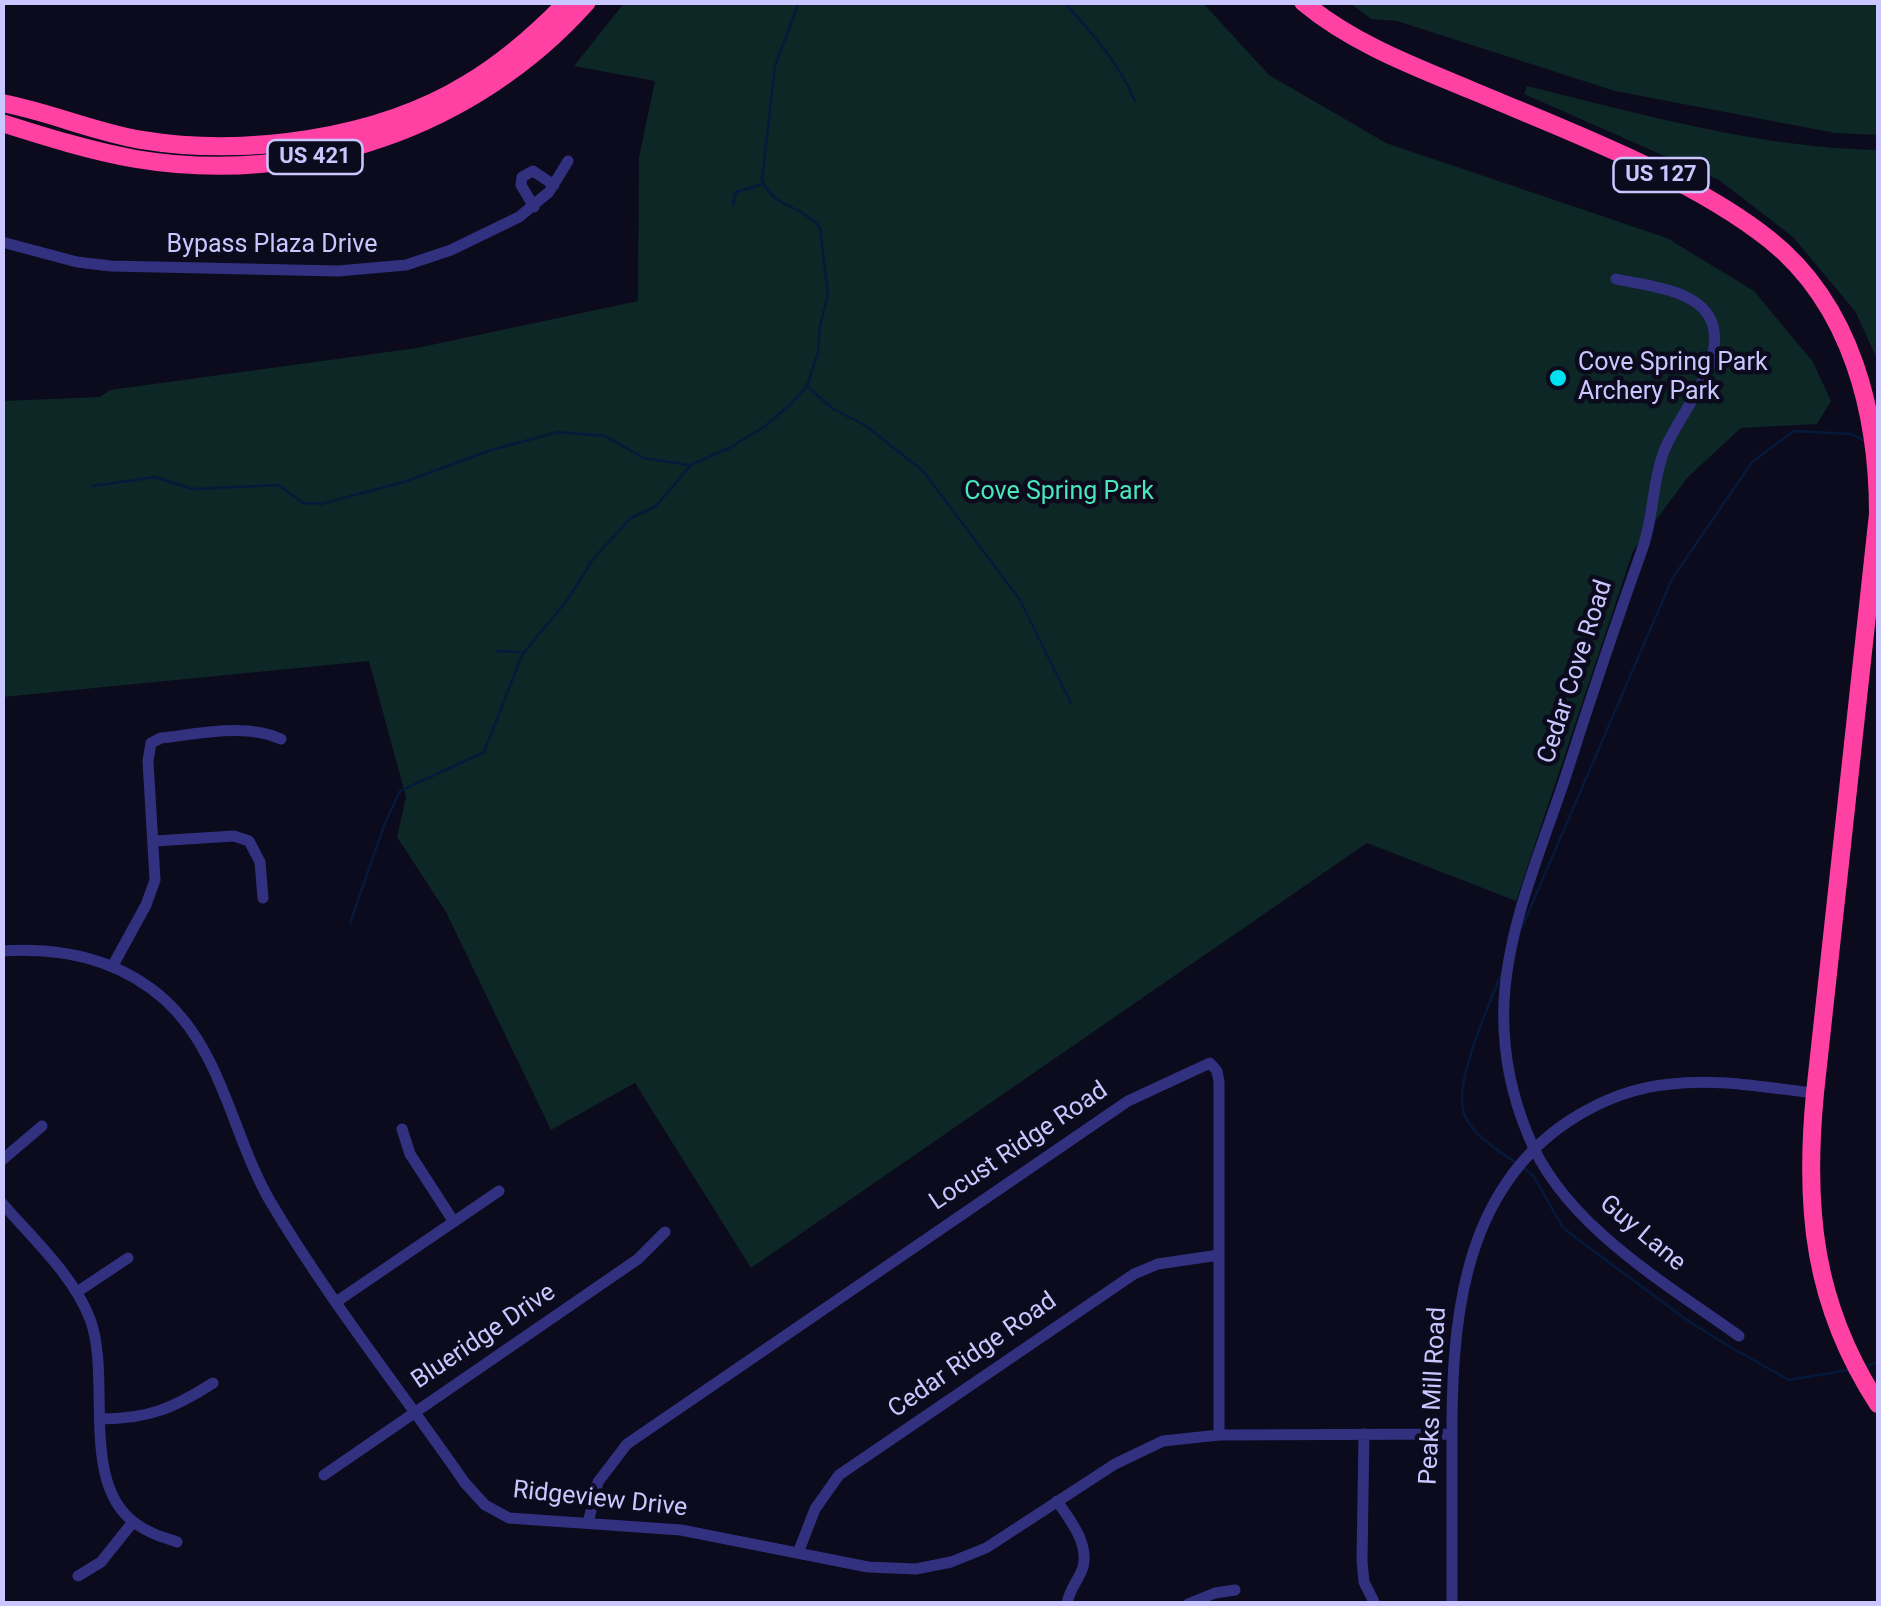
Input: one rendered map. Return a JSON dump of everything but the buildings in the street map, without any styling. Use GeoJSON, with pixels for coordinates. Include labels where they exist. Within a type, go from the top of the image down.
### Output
{"type":"FeatureCollection","features":[{"type":"Feature","properties":{"kind":"highway","name":"US 421"},"geometry":{"type":"LineString","coordinates":[[2,103],[86,128],[148,141],[226,146],[308,139],[388,118],[464,86],[528,40],[567,2]]}},
{"type":"Feature","properties":{"kind":"highway","name":"US 421"},"geometry":{"type":"LineString","coordinates":[[2,123],[82,147],[164,162],[221,166],[310,158],[370,143],[453,108],[528,58],[587,2]]}},
{"type":"Feature","properties":{"kind":"highway","name":"US 127"},"geometry":{"type":"LineString","coordinates":[[1303,2],[1327,21],[1379,50],[1572,132],[1678,184],[1749,226],[1771,242],[1808,281],[1849,348],[1873,428],[1878,514],[1815,1092],[1809,1186],[1816,1254],[1839,1329],[1878,1404]]}},
{"type":"Feature","properties":{"kind":"street","name":"Bypass Plaza Drive"},"geometry":{"type":"LineString","coordinates":[[2,242],[77,262],[111,266],[378,270],[406,266],[452,250],[534,207],[554,185],[568,161]]}},
{"type":"Feature","properties":{"kind":"street"},"geometry":{"type":"LineString","coordinates":[[534,207],[520,185],[522,177],[533,171],[554,185]]}},
{"type":"Feature","properties":{"kind":"street","name":"Cedar Cove Road"},"geometry":{"type":"LineString","coordinates":[[1534,1149],[1516,1101],[1506,1047],[1504,998],[1513,946],[1547,829],[1644,544],[1657,472],[1681,416],[1706,376],[1714,341],[1708,315],[1696,303],[1674,292],[1616,279]]}},
{"type":"Feature","properties":{"kind":"street"},"geometry":{"type":"LineString","coordinates":[[112,967],[154,886],[155,840],[148,750],[154,741],[247,731],[281,738]]}},
{"type":"Feature","properties":{"kind":"street"},"geometry":{"type":"LineString","coordinates":[[155,840],[234,836],[250,842],[260,862],[263,898]]}},
{"type":"Feature","properties":{"kind":"street","name":"Ridgeview Drive"},"geometry":{"type":"LineString","coordinates":[[2,951],[42,948],[80,954],[112,967],[163,998],[209,1056],[258,1179],[336,1302],[466,1483],[485,1505],[509,1518],[681,1530],[868,1568],[916,1569],[951,1562],[986,1548],[1115,1464],[1163,1442],[1218,1435],[1452,1434]]}},
{"type":"Feature","properties":{"kind":"street","name":"Locust Ridge Road"},"geometry":{"type":"LineString","coordinates":[[588,1524],[598,1482],[627,1444],[1113,1111],[1210,1063],[1218,1072],[1219,1082],[1218,1435]]}},
{"type":"Feature","properties":{"kind":"street","name":"Peaks Mill Road"},"geometry":{"type":"LineString","coordinates":[[1452,1604],[1454,1348],[1469,1263],[1497,1196],[1534,1149],[1582,1113],[1648,1087],[1712,1082],[1815,1092]]}},
{"type":"Feature","properties":{"kind":"street"},"geometry":{"type":"LineString","coordinates":[[2,1160],[42,1126]]}},
{"type":"Feature","properties":{"kind":"street"},"geometry":{"type":"LineString","coordinates":[[402,1128],[410,1154],[454,1222]]}},
{"type":"Feature","properties":{"kind":"street","name":"Guy Lane"},"geometry":{"type":"LineString","coordinates":[[1534,1149],[1574,1205],[1598,1230],[1739,1336]]}},
{"type":"Feature","properties":{"kind":"street"},"geometry":{"type":"LineString","coordinates":[[336,1302],[499,1191]]}},
{"type":"Feature","properties":{"kind":"street"},"geometry":{"type":"LineString","coordinates":[[2,1203],[77,1292],[98,1346],[105,1476],[118,1502],[134,1522],[177,1542]]}},
{"type":"Feature","properties":{"kind":"street","name":"Blueridge Drive"},"geometry":{"type":"LineString","coordinates":[[324,1475],[638,1259],[665,1232]]}},
{"type":"Feature","properties":{"kind":"street","name":"Cedar Ridge Road"},"geometry":{"type":"LineString","coordinates":[[798,1553],[815,1509],[839,1475],[1134,1274],[1158,1264],[1219,1255]]}},
{"type":"Feature","properties":{"kind":"street"},"geometry":{"type":"LineString","coordinates":[[77,1292],[128,1258]]}},
{"type":"Feature","properties":{"kind":"street"},"geometry":{"type":"LineString","coordinates":[[101,1420],[136,1419],[156,1413],[213,1383]]}},
{"type":"Feature","properties":{"kind":"street"},"geometry":{"type":"LineString","coordinates":[[1364,1434],[1362,1562],[1364,1582],[1375,1604]]}},
{"type":"Feature","properties":{"kind":"street"},"geometry":{"type":"LineString","coordinates":[[1057,1502],[1075,1526],[1084,1556],[1083,1568],[1069,1592],[1067,1604]]}},
{"type":"Feature","properties":{"kind":"street"},"geometry":{"type":"LineString","coordinates":[[78,1576],[101,1562],[134,1522]]}},
{"type":"Feature","properties":{"kind":"street"},"geometry":{"type":"LineString","coordinates":[[1188,1604],[1215,1592],[1235,1590]]}},
{"type":"Feature","properties":{"kind":"green space","name":"Cove Spring Park"},"geometry":{"type":"Polygon","coordinates":[[[625,2],[1203,3],[1269,75],[1386,143],[1667,238],[1754,291],[1813,362],[1831,401],[1817,424],[1741,428],[1688,477],[1633,551],[1516,901],[1367,843],[751,1268],[635,1083],[551,1130],[446,912],[397,837],[406,797],[369,661],[3,697],[2,401],[100,397],[110,390],[417,348],[638,301],[639,157],[655,81],[574,66],[625,2]]]}},
{"type":"Feature","properties":{"kind":"green space"},"geometry":{"type":"Polygon","coordinates":[[[1350,3],[1878,3],[1878,135],[1835,133],[1615,91],[1397,21],[1371,19],[1350,3]]]}},
{"type":"Feature","properties":{"kind":"green space"},"geometry":{"type":"Polygon","coordinates":[[[1527,86],[1745,136],[1878,150],[1878,361],[1855,311],[1793,237],[1719,180],[1524,94],[1527,86]]]}},
{"type":"Feature","properties":{"kind":"waterway"},"geometry":{"type":"LineString","coordinates":[[350,923],[400,791],[484,752],[522,655],[568,599],[593,559],[631,518],[656,506],[691,465],[764,427],[807,386],[818,352],[828,295],[820,227],[772,195],[762,179],[775,66],[799,2]]}},
{"type":"Feature","properties":{"kind":"waterway"},"geometry":{"type":"LineString","coordinates":[[1064,2],[1113,61],[1135,101]]}},
{"type":"Feature","properties":{"kind":"waterway"},"geometry":{"type":"LineString","coordinates":[[733,205],[736,192],[763,184]]}},
{"type":"Feature","properties":{"kind":"waterway"},"geometry":{"type":"LineString","coordinates":[[808,387],[923,471],[1020,600],[1071,703]]}},
{"type":"Feature","properties":{"kind":"waterway"},"geometry":{"type":"LineString","coordinates":[[1522,927],[1672,579],[1752,462],[1794,431],[1851,434],[1867,442]]}},
{"type":"Feature","properties":{"kind":"waterway"},"geometry":{"type":"LineString","coordinates":[[93,486],[155,477],[193,489],[279,485],[303,503],[321,504],[558,432],[605,436],[644,458],[689,465]]}},
{"type":"Feature","properties":{"kind":"waterway"},"geometry":{"type":"LineString","coordinates":[[497,651],[520,652]]}},
{"type":"Feature","properties":{"kind":"waterway"},"geometry":{"type":"LineString","coordinates":[[1878,689],[1878,702]]}},
{"type":"Feature","properties":{"kind":"waterway"},"geometry":{"type":"LineString","coordinates":[[1501,975],[1474,1044],[1462,1100],[1473,1128],[1516,1163]]}},
{"type":"Feature","properties":{"kind":"waterway"},"geometry":{"type":"LineString","coordinates":[[1522,1167],[1533,1175],[1563,1228],[1725,1344],[1789,1380],[1848,1370]]}},
{"type":"Feature","properties":{"kind":"waterway"},"geometry":{"type":"LineString","coordinates":[[1866,1366],[1878,1362]]}},
{"type":"Feature","properties":{"kind":"place","name":"Cove Spring Park Archery Park"},"geometry":{"type":"Point","coordinates":[1558,378]}}]}
